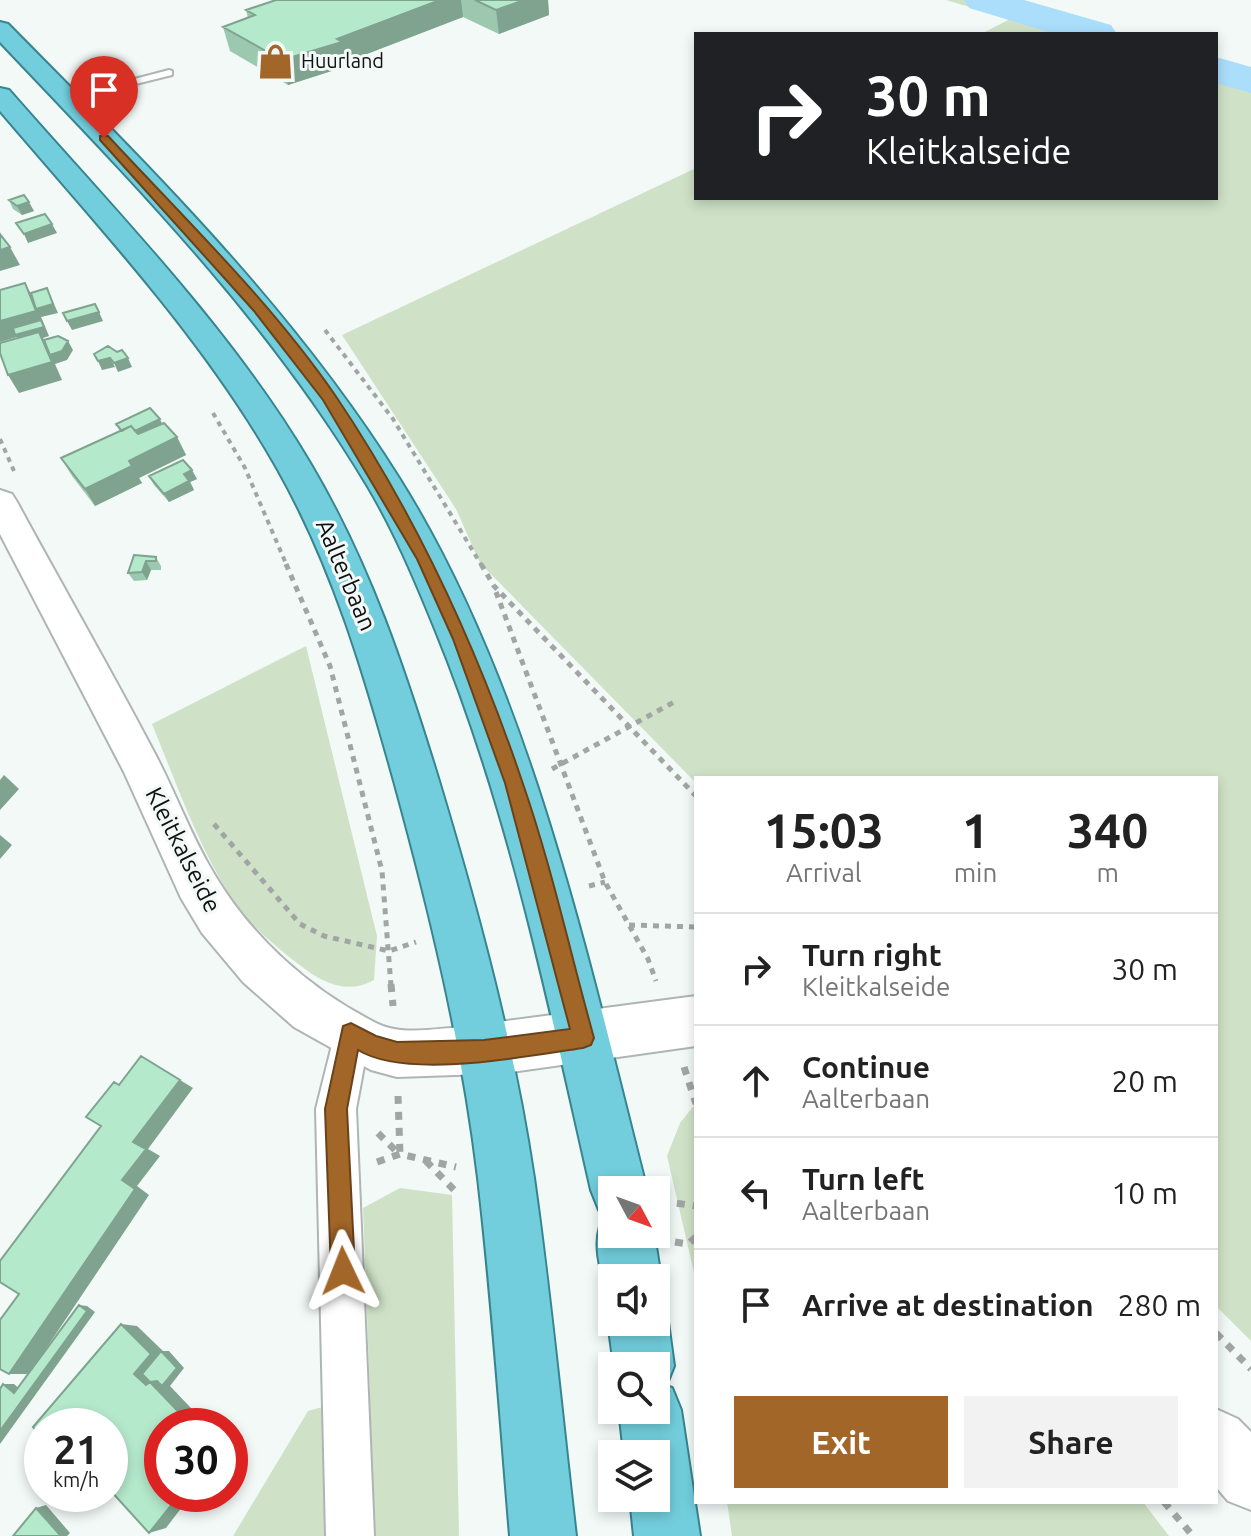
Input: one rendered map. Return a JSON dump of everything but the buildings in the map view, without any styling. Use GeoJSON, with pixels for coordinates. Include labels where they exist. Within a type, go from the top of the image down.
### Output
{"type":"FeatureCollection","features":[{"type":"Feature","properties":{"kind":"highway"},"geometry":{"type":"LineString","coordinates":[[0,29],[249,296],[329,397],[424,559],[461,639],[514,783],[583,1038],[616,1176]]}},
{"type":"Feature","properties":{"kind":"highway","name":"Aalterbaan"},"geometry":{"type":"LineString","coordinates":[[0,95],[188,314],[252,400],[294,466],[334,541],[380,655],[451,902],[484,1050],[506,1177],[543,1536]]}},
{"type":"Feature","properties":{"kind":"highway"},"geometry":{"type":"LineString","coordinates":[[652,1424],[667,1536]]}},
{"type":"Feature","properties":{"kind":"main road"},"geometry":{"type":"LineString","coordinates":[[484,1050],[684,1023]]}},
{"type":"Feature","properties":{"kind":"main road"},"geometry":{"type":"LineString","coordinates":[[1218,1443],[1251,1478]]}},
{"type":"Feature","properties":{"kind":"street","name":"Kleitkalseide"},"geometry":{"type":"LineString","coordinates":[[0,502],[141,766],[196,884],[218,919],[259,967],[310,1011],[371,1046],[397,1053],[484,1050]]}},
{"type":"Feature","properties":{"kind":"street"},"geometry":{"type":"LineString","coordinates":[[350,1536],[336,1109],[351,1034]]}},
{"type":"Feature","properties":{"kind":"lane"},"geometry":{"type":"LineString","coordinates":[[67,98],[169,73]]}},
{"type":"Feature","properties":{"kind":"path"},"geometry":{"type":"LineString","coordinates":[[208,404],[245,468],[330,666],[382,871],[397,1053],[400,1154]]}},
{"type":"Feature","properties":{"kind":"path"},"geometry":{"type":"LineString","coordinates":[[494,586],[605,882],[684,1023],[694,1090]]}},
{"type":"Feature","properties":{"kind":"path"},"geometry":{"type":"LineString","coordinates":[[514,783],[563,765],[628,727],[646,712],[674,702]]}},
{"type":"Feature","properties":{"kind":"path"},"geometry":{"type":"LineString","coordinates":[[629,925],[694,927]]}},
{"type":"Feature","properties":{"kind":"path"},"geometry":{"type":"LineString","coordinates":[[670,1202],[694,1206]]}},
{"type":"Feature","properties":{"kind":"path"},"geometry":{"type":"LineString","coordinates":[[1218,1335],[1251,1369]]}},
{"type":"Feature","properties":{"kind":"path"},"geometry":{"type":"LineString","coordinates":[[1166,1504],[1193,1536]]}},
{"type":"Feature","properties":{"kind":"green space"},"geometry":{"type":"Polygon","coordinates":[[[946,0],[1004,0],[1110,32],[985,32],[1010,19],[946,0]]]}},
{"type":"Feature","properties":{"kind":"green space"},"geometry":{"type":"Polygon","coordinates":[[[1218,65],[1251,74],[1251,1341],[1218,1308],[1218,776],[694,776],[694,781],[480,563],[456,509],[342,335],[694,169],[694,200],[1218,200],[1218,65]]]}},
{"type":"Feature","properties":{"kind":"green space"},"geometry":{"type":"Polygon","coordinates":[[[306,646],[377,936],[374,980],[355,987],[336,985],[309,972],[263,934],[238,907],[197,834],[152,724],[306,646]]]}},
{"type":"Feature","properties":{"kind":"green space"},"geometry":{"type":"Polygon","coordinates":[[[694,1106],[694,1272],[667,1156],[680,1123],[694,1106]]]}},
{"type":"Feature","properties":{"kind":"green space"},"geometry":{"type":"Polygon","coordinates":[[[400,1188],[452,1195],[459,1536],[233,1536],[308,1411],[370,1394],[363,1208],[400,1188]]]}},
{"type":"Feature","properties":{"kind":"green space"},"geometry":{"type":"Polygon","coordinates":[[[727,1504],[1145,1504],[1169,1536],[732,1536],[727,1504]]]}},
{"type":"Feature","properties":{"kind":"waterway"},"geometry":{"type":"LineString","coordinates":[[983,0],[1090,32]]}},
{"type":"Feature","properties":{"kind":"waterway"},"geometry":{"type":"LineString","coordinates":[[1218,71],[1251,80]]}},
{"type":"Feature","properties":{"kind":"place","name":"Huurland"},"geometry":{"type":"Point","coordinates":[275,61]}},
{"type":"Feature","properties":{"kind":"route"},"geometry":{"type":"LineString","coordinates":[[104,138],[259,308],[329,397],[424,559],[461,639],[514,783],[583,1038],[484,1050],[397,1053],[371,1046],[351,1034],[336,1109],[343,1271]]}}]}
